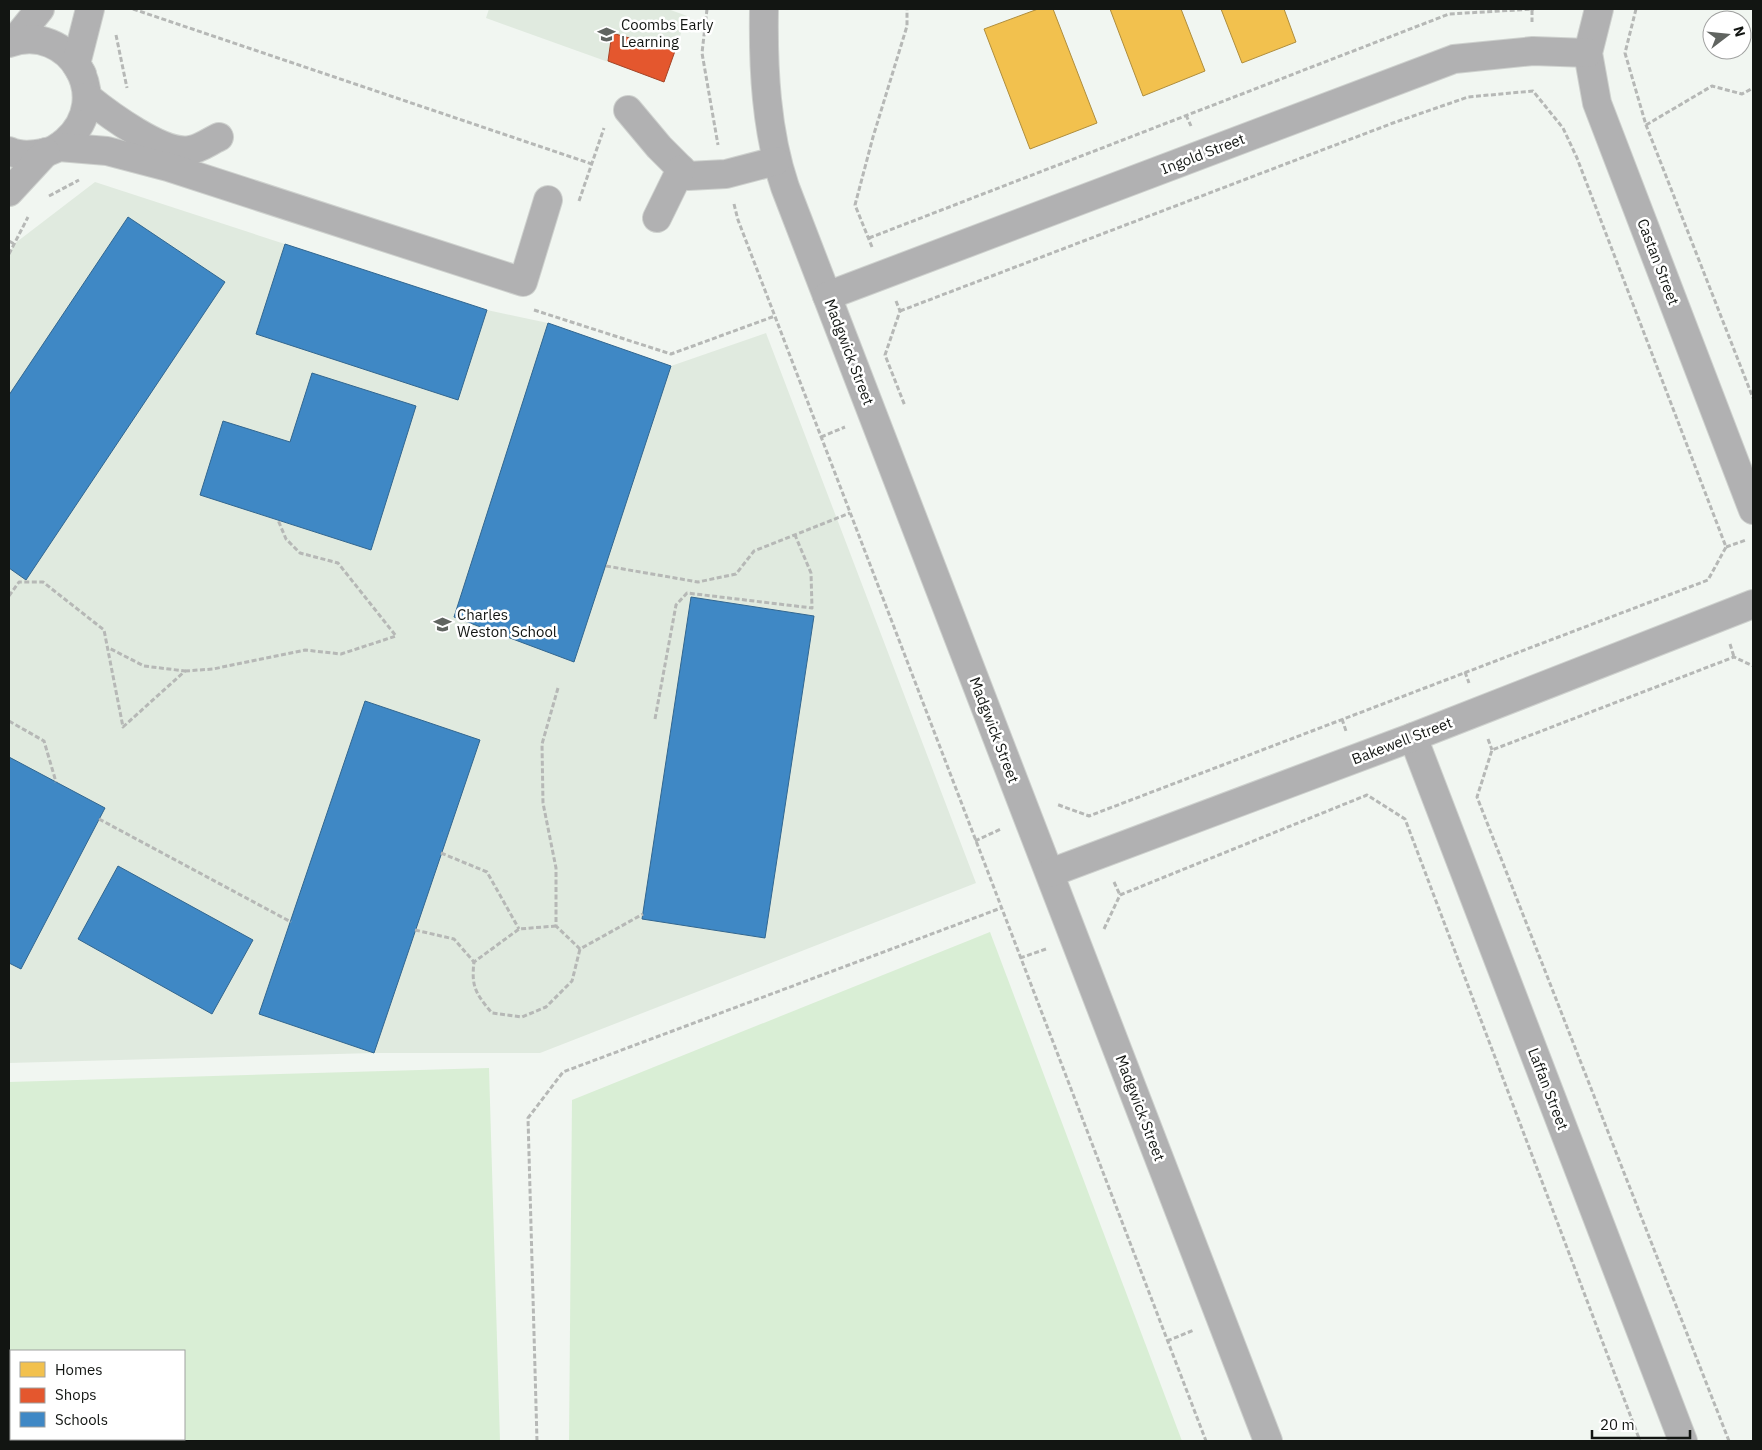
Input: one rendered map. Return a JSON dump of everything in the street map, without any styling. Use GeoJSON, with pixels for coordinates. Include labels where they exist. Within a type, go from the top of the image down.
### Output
{"type":"FeatureCollection","features":[{"type":"Feature","properties":{"kind":"street"},"geometry":{"type":"LineString","coordinates":[[12,42],[40,9]]}},
{"type":"Feature","properties":{"kind":"street"},"geometry":{"type":"LineString","coordinates":[[9,192],[53,150],[74,134],[84,116],[85,86],[76,64],[90,9]]}},
{"type":"Feature","properties":{"kind":"street","name":"Madgwick Street"},"geometry":{"type":"LineString","coordinates":[[764,9],[763,47],[776,161],[1268,1441]]}},
{"type":"Feature","properties":{"kind":"street","name":"Castan Street"},"geometry":{"type":"LineString","coordinates":[[1599,9],[1588,53],[1597,103],[1753,510]]}},
{"type":"Feature","properties":{"kind":"street"},"geometry":{"type":"LineString","coordinates":[[12,42],[31,39],[54,46],[74,60],[85,86],[119,122],[176,150],[191,150],[219,137],[200,178]]}},
{"type":"Feature","properties":{"kind":"street","name":"Ingold Street"},"geometry":{"type":"LineString","coordinates":[[827,296],[1454,59],[1533,51],[1588,53]]}},
{"type":"Feature","properties":{"kind":"street"},"geometry":{"type":"LineString","coordinates":[[628,110],[659,148],[688,176],[726,174],[776,161]]}},
{"type":"Feature","properties":{"kind":"street"},"geometry":{"type":"LineString","coordinates":[[9,151],[29,155],[53,150],[107,151],[200,178],[523,282],[548,200]]}},
{"type":"Feature","properties":{"kind":"street"},"geometry":{"type":"LineString","coordinates":[[656,218],[681,169]]}},
{"type":"Feature","properties":{"kind":"street","name":"Bakewell Street"},"geometry":{"type":"LineString","coordinates":[[1050,873],[1413,737],[1753,604]]}},
{"type":"Feature","properties":{"kind":"street","name":"Laffan Street"},"geometry":{"type":"LineString","coordinates":[[1413,737],[1683,1441]]}},
{"type":"Feature","properties":{"kind":"path"},"geometry":{"type":"LineString","coordinates":[[133,9],[592,164]]}},
{"type":"Feature","properties":{"kind":"path"},"geometry":{"type":"LineString","coordinates":[[707,9],[702,53],[714,127]]}},
{"type":"Feature","properties":{"kind":"path"},"geometry":{"type":"LineString","coordinates":[[907,9],[907,26],[873,137],[855,205],[869,238],[1449,14],[1534,9]]}},
{"type":"Feature","properties":{"kind":"path"},"geometry":{"type":"LineString","coordinates":[[1636,9],[1625,53],[1646,125],[1753,398]]}},
{"type":"Feature","properties":{"kind":"path"},"geometry":{"type":"LineString","coordinates":[[115,31],[129,98]]}},
{"type":"Feature","properties":{"kind":"path"},"geometry":{"type":"LineString","coordinates":[[1646,125],[1712,86],[1742,94],[1753,88]]}},
{"type":"Feature","properties":{"kind":"path"},"geometry":{"type":"LineString","coordinates":[[907,411],[885,355],[900,311],[1393,123],[1468,97],[1533,90],[1563,128],[1577,158],[1726,547]]}},
{"type":"Feature","properties":{"kind":"path"},"geometry":{"type":"LineString","coordinates":[[43,199],[83,178]]}},
{"type":"Feature","properties":{"kind":"path"},"geometry":{"type":"LineString","coordinates":[[9,254],[31,212]]}},
{"type":"Feature","properties":{"kind":"path"},"geometry":{"type":"LineString","coordinates":[[738,220],[1206,1441]]}},
{"type":"Feature","properties":{"kind":"path"},"geometry":{"type":"LineString","coordinates":[[9,241],[14,244]]}},
{"type":"Feature","properties":{"kind":"path"},"geometry":{"type":"LineString","coordinates":[[606,566],[698,582],[736,574],[754,551],[850,513]]}},
{"type":"Feature","properties":{"kind":"path"},"geometry":{"type":"LineString","coordinates":[[109,648],[144,666],[185,671],[213,670],[305,650],[341,654],[396,636],[338,563],[300,553],[286,539],[278,520]]}},
{"type":"Feature","properties":{"kind":"path"},"geometry":{"type":"LineString","coordinates":[[655,719],[676,605],[687,593],[812,608],[811,573],[795,535]]}},
{"type":"Feature","properties":{"kind":"path"},"geometry":{"type":"LineString","coordinates":[[1052,794],[1056,804],[1089,816],[1708,580],[1726,547],[1753,537]]}},
{"type":"Feature","properties":{"kind":"path"},"geometry":{"type":"LineString","coordinates":[[9,596],[19,582],[43,582],[104,630],[123,727],[185,671]]}},
{"type":"Feature","properties":{"kind":"path"},"geometry":{"type":"LineString","coordinates":[[1729,1441],[1478,797],[1492,750],[1734,657],[1753,666]]}},
{"type":"Feature","properties":{"kind":"path"},"geometry":{"type":"LineString","coordinates":[[556,926],[556,868],[543,803],[542,744],[558,688]]}},
{"type":"Feature","properties":{"kind":"path"},"geometry":{"type":"LineString","coordinates":[[9,721],[44,741],[56,782]]}},
{"type":"Feature","properties":{"kind":"path"},"geometry":{"type":"LineString","coordinates":[[1107,938],[1104,928],[1120,895],[1367,795],[1406,819],[1640,1441]]}},
{"type":"Feature","properties":{"kind":"path"},"geometry":{"type":"LineString","coordinates":[[99,819],[291,922]]}},
{"type":"Feature","properties":{"kind":"path"},"geometry":{"type":"LineString","coordinates":[[441,853],[487,872],[519,929]]}},
{"type":"Feature","properties":{"kind":"path"},"geometry":{"type":"LineString","coordinates":[[536,1441],[528,1118],[563,1072],[1001,908]]}},
{"type":"Feature","properties":{"kind":"path"},"geometry":{"type":"LineString","coordinates":[[415,930],[454,939],[474,962],[473,973],[476,995],[492,1013],[522,1017],[546,1007],[572,981],[580,948],[643,914]]}},
{"type":"Feature","properties":{"kind":"path"},"geometry":{"type":"LineString","coordinates":[[474,962],[519,929],[556,926],[580,948]]}},
{"type":"Feature","properties":{"kind":"shaded area","name":"Coombs Early Learning"},"geometry":{"type":"Polygon","coordinates":[[[489,9],[668,9],[687,16],[664,82],[486,18],[489,9]]]}},
{"type":"Feature","properties":{"kind":"shaded area","name":"Charles Weston School"},"geometry":{"type":"Polygon","coordinates":[[[95,182],[487,310],[548,323],[671,366],[766,333],[976,883],[540,1053],[374,1053],[9,1063],[9,254],[14,244],[95,182]]]}},
{"type":"Feature","properties":{"kind":"green space"},"geometry":{"type":"Polygon","coordinates":[[[990,932],[1182,1441],[569,1441],[572,1100],[990,932]]]}},
{"type":"Feature","properties":{"kind":"green space"},"geometry":{"type":"Polygon","coordinates":[[[489,1068],[500,1441],[9,1441],[9,1082],[489,1068]]]}},
{"type":"Feature","properties":{"kind":"building: Homes"},"geometry":{"type":"Polygon","coordinates":[[[1038,9],[1053,9],[1097,123],[1030,149],[984,29],[1038,9]]]}},
{"type":"Feature","properties":{"kind":"building: Homes"},"geometry":{"type":"Polygon","coordinates":[[[1110,9],[1181,9],[1205,71],[1143,96],[1110,9]]]}},
{"type":"Feature","properties":{"kind":"building: Homes"},"geometry":{"type":"Polygon","coordinates":[[[1221,9],[1284,9],[1296,42],[1242,63],[1221,9]]]}},
{"type":"Feature","properties":{"kind":"building: Shops"},"geometry":{"type":"Polygon","coordinates":[[[612,33],[675,51],[664,82],[608,61],[612,33]]]}},
{"type":"Feature","properties":{"kind":"building: Schools"},"geometry":{"type":"Polygon","coordinates":[[[128,217],[225,282],[26,580],[9,568],[9,395],[128,217]]]}},
{"type":"Feature","properties":{"kind":"building: Schools"},"geometry":{"type":"Polygon","coordinates":[[[285,244],[487,310],[458,400],[256,334],[285,244]]]}},
{"type":"Feature","properties":{"kind":"building: Schools"},"geometry":{"type":"Polygon","coordinates":[[[548,323],[671,366],[574,662],[454,617],[548,323]]]}},
{"type":"Feature","properties":{"kind":"building: Schools"},"geometry":{"type":"Polygon","coordinates":[[[312,373],[416,406],[371,550],[200,495],[223,421],[290,442],[312,373]]]}},
{"type":"Feature","properties":{"kind":"building: Schools"},"geometry":{"type":"Polygon","coordinates":[[[691,597],[814,616],[765,938],[642,919],[691,597]]]}},
{"type":"Feature","properties":{"kind":"building: Schools"},"geometry":{"type":"Polygon","coordinates":[[[365,701],[480,740],[374,1053],[259,1014],[365,701]]]}},
{"type":"Feature","properties":{"kind":"building: Schools"},"geometry":{"type":"Polygon","coordinates":[[[9,757],[105,808],[21,969],[9,963],[9,757]]]}},
{"type":"Feature","properties":{"kind":"building: Schools"},"geometry":{"type":"Polygon","coordinates":[[[118,866],[253,940],[212,1014],[78,939],[118,866]]]}},
{"type":"Feature","properties":{"kind":"place","name":"Coombs Early Learning"},"geometry":{"type":"Point","coordinates":[607,34]}},
{"type":"Feature","properties":{"kind":"place","name":"Charles Weston School"},"geometry":{"type":"Point","coordinates":[443,624]}}]}
